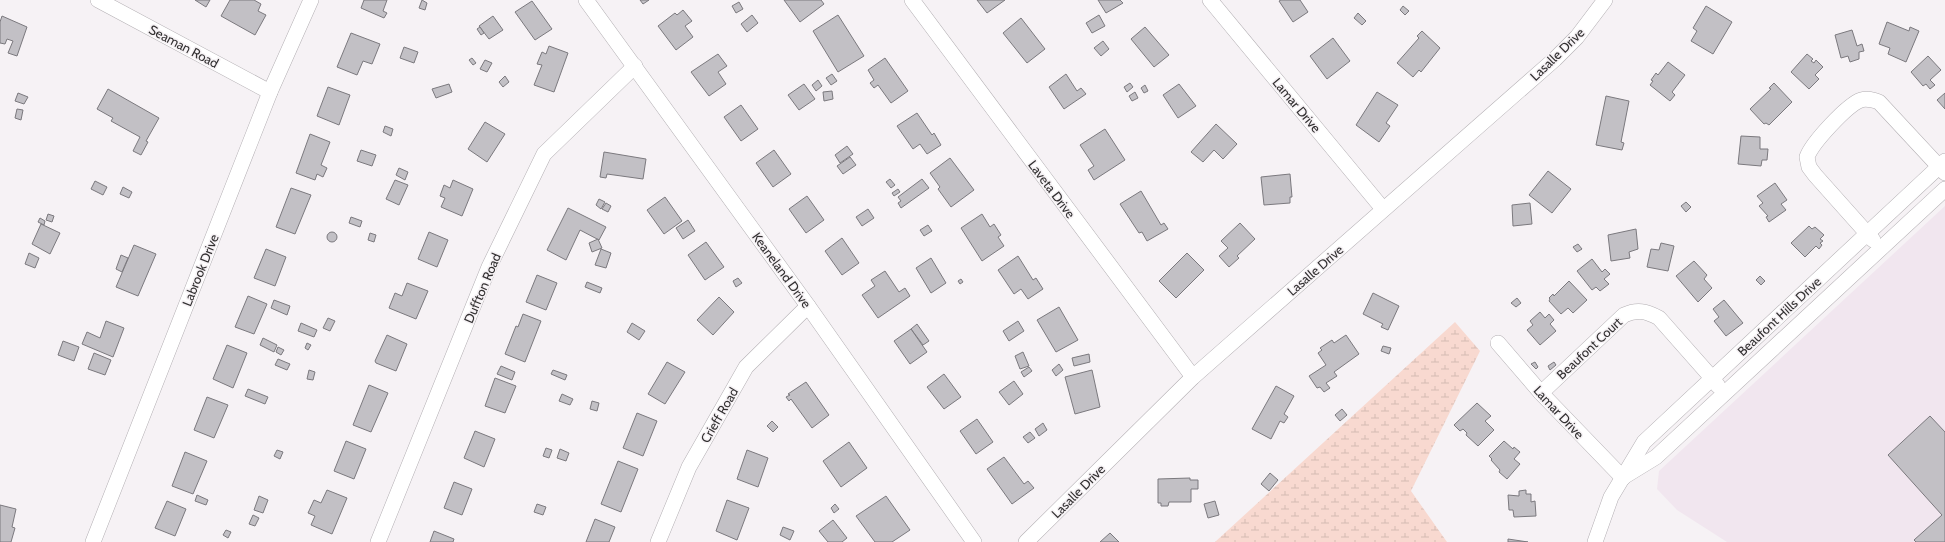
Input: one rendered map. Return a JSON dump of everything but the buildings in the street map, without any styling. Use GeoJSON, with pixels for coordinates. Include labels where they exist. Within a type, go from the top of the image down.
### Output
{"type":"FeatureCollection","features":[{"type":"Feature","properties":{"kind":"street","name":"Seaman Road"},"geometry":{"type":"LineString","coordinates":[[98,0],[270,92]]}},
{"type":"Feature","properties":{"kind":"street","name":"Labrook Drive"},"geometry":{"type":"LineString","coordinates":[[93,542],[270,92],[311,0]]}},
{"type":"Feature","properties":{"kind":"street","name":"Keaneland Drive"},"geometry":{"type":"LineString","coordinates":[[586,0],[808,306],[974,542]]}},
{"type":"Feature","properties":{"kind":"street","name":"Laveta Drive"},"geometry":{"type":"LineString","coordinates":[[912,0],[1193,377]]}},
{"type":"Feature","properties":{"kind":"street","name":"Lamar Drive"},"geometry":{"type":"LineString","coordinates":[[1210,0],[1384,209]]}},
{"type":"Feature","properties":{"kind":"street","name":"Lasalle Drive"},"geometry":{"type":"LineString","coordinates":[[1026,542],[1193,377],[1555,59],[1577,37],[1605,0]]}},
{"type":"Feature","properties":{"kind":"street","name":"Duffton Road"},"geometry":{"type":"LineString","coordinates":[[378,542],[489,267],[544,154],[635,66]]}},
{"type":"Feature","properties":{"kind":"street"},"geometry":{"type":"LineString","coordinates":[[1880,249],[1809,167],[1807,157],[1815,141],[1851,106],[1865,100],[1879,102],[1943,167]]}},
{"type":"Feature","properties":{"kind":"street","name":"Beaufont Hills Drive"},"geometry":{"type":"LineString","coordinates":[[1595,542],[1611,498],[1644,442],[1867,234],[1943,167]]}},
{"type":"Feature","properties":{"kind":"street","name":"Beaufont Hills Drive"},"geometry":{"type":"LineString","coordinates":[[1623,478],[1656,457],[1724,396],[1945,189]]}},
{"type":"Feature","properties":{"kind":"street","name":"Crieff Road"},"geometry":{"type":"LineString","coordinates":[[658,542],[689,467],[746,367],[808,306]]}},
{"type":"Feature","properties":{"kind":"street","name":"Beaufont Court"},"geometry":{"type":"LineString","coordinates":[[1541,393],[1624,315],[1639,310],[1648,312],[1658,318],[1712,378],[1724,396]]}},
{"type":"Feature","properties":{"kind":"street","name":"Lamar Drive"},"geometry":{"type":"LineString","coordinates":[[1498,343],[1541,393],[1623,478]]}},
{"type":"Feature","properties":{"kind":"shaded area"},"geometry":{"type":"Polygon","coordinates":[[[1945,206],[1945,542],[1727,542],[1677,510],[1657,489],[1659,471],[1945,206]]]}},
{"type":"Feature","properties":{"kind":"green space"},"geometry":{"type":"Polygon","coordinates":[[[1455,322],[1480,351],[1411,491],[1447,542],[1215,542],[1455,322]]]}}]}
